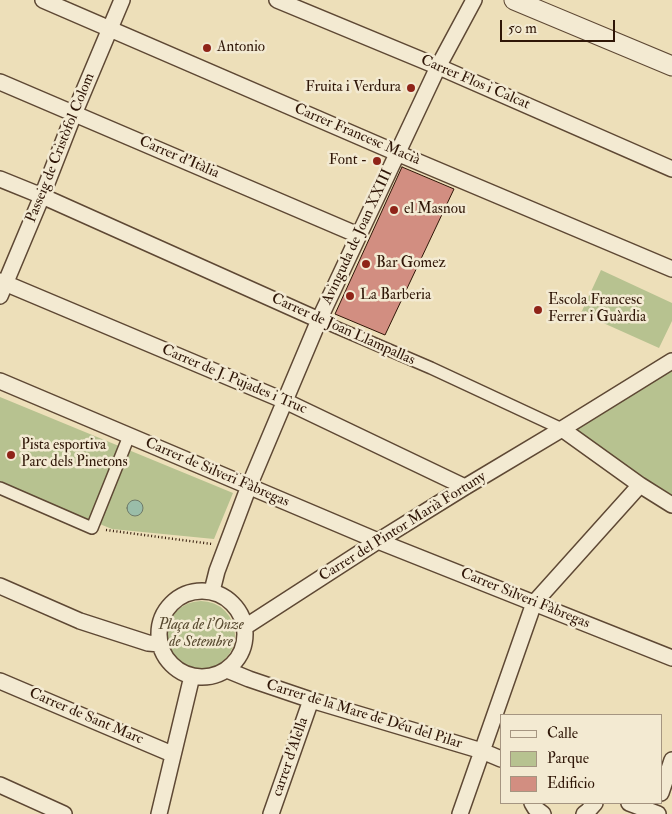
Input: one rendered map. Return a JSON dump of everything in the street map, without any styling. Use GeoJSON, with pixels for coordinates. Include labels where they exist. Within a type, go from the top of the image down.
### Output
{"type":"FeatureCollection","features":[{"type":"Feature","properties":{"kind":"street","name":"Carrer Francesc Macià"},"geometry":{"type":"LineString","coordinates":[[43,0],[672,269]]}},
{"type":"Feature","properties":{"kind":"street","name":"Passeig de Cristòfol Colom"},"geometry":{"type":"LineString","coordinates":[[2,287],[42,196],[122,0]]}},
{"type":"Feature","properties":{"kind":"street","name":"Carrer Flos i Calcat"},"geometry":{"type":"LineString","coordinates":[[277,0],[438,67],[672,169]]}},
{"type":"Feature","properties":{"kind":"street","name":"Avinguda de Joan XXIII"},"geometry":{"type":"LineString","coordinates":[[212,591],[217,571],[249,486],[319,320],[438,67],[474,0]]}},
{"type":"Feature","properties":{"kind":"street"},"geometry":{"type":"LineString","coordinates":[[514,0],[672,66]]}},
{"type":"Feature","properties":{"kind":"street","name":"Carrer d'Itàlia"},"geometry":{"type":"LineString","coordinates":[[0,82],[358,235]]}},
{"type":"Feature","properties":{"kind":"street","name":"Carrer de Joan Llampallas"},"geometry":{"type":"LineString","coordinates":[[0,179],[422,364],[562,429],[640,485],[672,505]]}},
{"type":"Feature","properties":{"kind":"street","name":"Carrer de J. Pujades i Truc"},"geometry":{"type":"LineString","coordinates":[[2,287],[285,401],[465,486]]}},
{"type":"Feature","properties":{"kind":"street","name":"Carrer del Pintor Marià Fortuny"},"geometry":{"type":"LineString","coordinates":[[245,627],[465,486],[672,361]]}},
{"type":"Feature","properties":{"kind":"street","name":"Carrer de Silveri Fàbregas"},"geometry":{"type":"LineString","coordinates":[[0,381],[378,541]]}},
{"type":"Feature","properties":{"kind":"street"},"geometry":{"type":"LineString","coordinates":[[0,488],[92,528],[129,436]]}},
{"type":"Feature","properties":{"kind":"street"},"geometry":{"type":"LineString","coordinates":[[460,814],[534,603],[640,485]]}},
{"type":"Feature","properties":{"kind":"street","name":"Carrer Silveri Fàbregas"},"geometry":{"type":"LineString","coordinates":[[378,541],[672,658]]}},
{"type":"Feature","properties":{"kind":"street"},"geometry":{"type":"LineString","coordinates":[[0,586],[80,621],[148,643],[160,644]]}},
{"type":"Feature","properties":{"kind":"street"},"geometry":{"type":"LineString","coordinates":[[204,590],[224,596],[234,604],[242,615],[245,627],[246,640],[234,664],[227,670],[211,677],[202,678],[183,673],[167,660],[160,644],[159,628],[162,616],[168,606],[188,592],[204,590]]}},
{"type":"Feature","properties":{"kind":"street","name":"Carrer de la Mare de Déu del Pilar"},"geometry":{"type":"LineString","coordinates":[[227,670],[311,700],[482,751],[500,759]]}},
{"type":"Feature","properties":{"kind":"street"},"geometry":{"type":"LineString","coordinates":[[158,814],[192,676]]}},
{"type":"Feature","properties":{"kind":"street","name":"Carrer de Sant Marc"},"geometry":{"type":"LineString","coordinates":[[0,681],[172,754]]}},
{"type":"Feature","properties":{"kind":"street","name":"carrer d'Alella"},"geometry":{"type":"LineString","coordinates":[[270,814],[311,700]]}},
{"type":"Feature","properties":{"kind":"street"},"geometry":{"type":"LineString","coordinates":[[662,790],[672,760]]}},
{"type":"Feature","properties":{"kind":"street"},"geometry":{"type":"LineString","coordinates":[[0,785],[64,814]]}},
{"type":"Feature","properties":{"kind":"street"},"geometry":{"type":"LineString","coordinates":[[533,804],[543,814]]}},
{"type":"Feature","properties":{"kind":"street"},"geometry":{"type":"LineString","coordinates":[[584,814],[594,804]]}},
{"type":"Feature","properties":{"kind":"street"},"geometry":{"type":"LineString","coordinates":[[632,804],[656,811]]}},
{"type":"Feature","properties":{"kind":"path"},"geometry":{"type":"LineString","coordinates":[[92,528],[226,546]]}},
{"type":"Feature","properties":{"kind":"green space"},"geometry":{"type":"Polygon","coordinates":[[[601,270],[672,303],[672,321],[659,348],[581,313],[601,270]]]}},
{"type":"Feature","properties":{"kind":"green space"},"geometry":{"type":"Polygon","coordinates":[[[672,368],[672,496],[573,430],[672,368]]]}},
{"type":"Feature","properties":{"kind":"green space"},"geometry":{"type":"Polygon","coordinates":[[[0,397],[233,493],[214,539],[112,529],[40,500],[0,481],[0,397]]]}},
{"type":"Feature","properties":{"kind":"green space","name":"Plaça de l'Onze de Setembre"},"geometry":{"type":"Polygon","coordinates":[[[201,601],[214,604],[225,611],[232,622],[235,635],[232,648],[225,659],[214,666],[201,669],[188,666],[177,659],[170,648],[167,635],[170,622],[177,611],[188,604],[201,601]]]}},
{"type":"Feature","properties":{"kind":"shaded area"},"geometry":{"type":"Polygon","coordinates":[[[132,500],[138,500],[143,505],[141,514],[132,516],[127,511],[127,505],[132,500]]]}},
{"type":"Feature","properties":{"kind":"building"},"geometry":{"type":"Polygon","coordinates":[[[402,167],[454,189],[385,335],[335,314],[402,167]]]}},
{"type":"Feature","properties":{"kind":"place","name":"Antonio"},"geometry":{"type":"Point","coordinates":[207,48]}},
{"type":"Feature","properties":{"kind":"place","name":"Fruita i Verdura"},"geometry":{"type":"Point","coordinates":[411,88]}},
{"type":"Feature","properties":{"kind":"place","name":"Font -"},"geometry":{"type":"Point","coordinates":[377,161]}},
{"type":"Feature","properties":{"kind":"place","name":"el Masnou"},"geometry":{"type":"Point","coordinates":[394,210]}},
{"type":"Feature","properties":{"kind":"place","name":"Bar Gomez"},"geometry":{"type":"Point","coordinates":[366,264]}},
{"type":"Feature","properties":{"kind":"place","name":"La Barberia"},"geometry":{"type":"Point","coordinates":[350,296]}},
{"type":"Feature","properties":{"kind":"place","name":"Escola Francesc Ferrer i Guàrdia"},"geometry":{"type":"Point","coordinates":[538,310]}},
{"type":"Feature","properties":{"kind":"place","name":"Pista esportiva Parc dels Pinetons"},"geometry":{"type":"Point","coordinates":[11,455]}}]}
